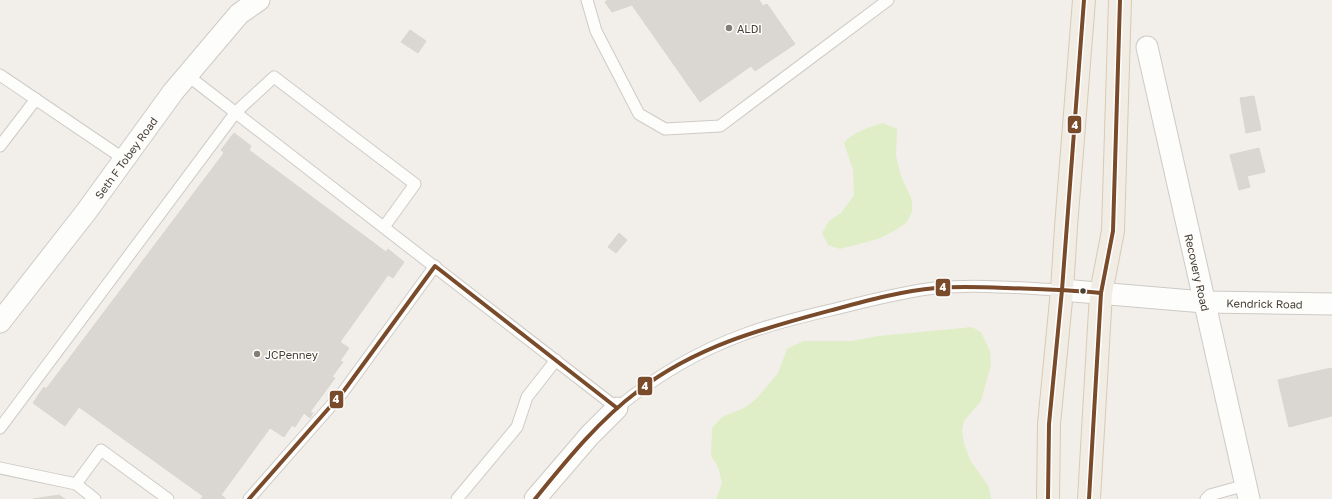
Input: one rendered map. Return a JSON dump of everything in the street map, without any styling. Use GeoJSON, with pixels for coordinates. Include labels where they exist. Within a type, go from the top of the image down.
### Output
{"type":"FeatureCollection","features":[{"type":"Feature","properties":{"kind":"main road"},"geometry":{"type":"LineString","coordinates":[[1048,499],[1049,424],[1062,290],[1084,0]]}},
{"type":"Feature","properties":{"kind":"main road"},"geometry":{"type":"LineString","coordinates":[[1089,499],[1101,293],[1113,231],[1120,0]]}},
{"type":"Feature","properties":{"kind":"street","name":"Seth F Tobey Road"},"geometry":{"type":"LineString","coordinates":[[0,322],[86,212],[173,92],[239,14],[259,0]]}},
{"type":"Feature","properties":{"kind":"street","name":"Recovery Road"},"geometry":{"type":"LineString","coordinates":[[1148,47],[1247,492]]}},
{"type":"Feature","properties":{"kind":"street","name":"Kendrick Road"},"geometry":{"type":"LineString","coordinates":[[1062,290],[1204,302],[1332,304]]}},
{"type":"Feature","properties":{"kind":"street"},"geometry":{"type":"LineString","coordinates":[[534,499],[590,435],[617,408]]}},
{"type":"Feature","properties":{"kind":"lane"},"geometry":{"type":"LineString","coordinates":[[587,0],[596,31],[639,114],[665,129],[720,126],[888,0]]}},
{"type":"Feature","properties":{"kind":"lane"},"geometry":{"type":"LineString","coordinates":[[0,75],[124,159]]}},
{"type":"Feature","properties":{"kind":"lane"},"geometry":{"type":"LineString","coordinates":[[187,75],[617,408],[659,376],[703,351],[746,333],[802,317],[912,291],[936,288],[965,287],[1062,290]]}},
{"type":"Feature","properties":{"kind":"lane"},"geometry":{"type":"LineString","coordinates":[[0,428],[236,112],[274,76],[416,184],[384,227]]}},
{"type":"Feature","properties":{"kind":"lane"},"geometry":{"type":"LineString","coordinates":[[0,146],[36,99]]}},
{"type":"Feature","properties":{"kind":"lane"},"geometry":{"type":"LineString","coordinates":[[249,499],[344,392],[435,266]]}},
{"type":"Feature","properties":{"kind":"lane"},"geometry":{"type":"LineString","coordinates":[[457,499],[517,427],[527,397],[556,360]]}},
{"type":"Feature","properties":{"kind":"lane"},"geometry":{"type":"LineString","coordinates":[[76,484],[101,450],[168,499]]}},
{"type":"Feature","properties":{"kind":"lane"},"geometry":{"type":"LineString","coordinates":[[0,468],[76,484],[95,499]]}},
{"type":"Feature","properties":{"kind":"lane"},"geometry":{"type":"LineString","coordinates":[[1206,499],[1210,495],[1247,492]]}},
{"type":"Feature","properties":{"kind":"green space"},"geometry":{"type":"Polygon","coordinates":[[[883,123],[897,129],[896,156],[901,176],[912,200],[912,212],[907,222],[896,230],[878,239],[840,249],[828,245],[822,233],[829,221],[841,213],[854,195],[853,170],[844,143],[847,139],[857,133],[883,123]]]}},
{"type":"Feature","properties":{"kind":"green space"},"geometry":{"type":"Polygon","coordinates":[[[972,327],[981,332],[990,351],[991,365],[981,401],[964,421],[962,431],[964,443],[970,460],[989,487],[991,499],[716,499],[722,483],[718,467],[711,456],[712,428],[722,417],[744,408],[756,399],[778,373],[787,349],[803,341],[852,341],[878,336],[972,327]]]}},
{"type":"Feature","properties":{"kind":"building"},"geometry":{"type":"Polygon","coordinates":[[[608,0],[759,0],[763,6],[767,4],[795,44],[755,71],[751,66],[700,102],[632,5],[612,12],[605,2],[608,0]]]}},
{"type":"Feature","properties":{"kind":"building"},"geometry":{"type":"Polygon","coordinates":[[[410,30],[426,41],[418,53],[401,42],[410,30]]]}},
{"type":"Feature","properties":{"kind":"building"},"geometry":{"type":"Polygon","coordinates":[[[1254,96],[1261,130],[1246,133],[1240,98],[1254,96]]]}},
{"type":"Feature","properties":{"kind":"building"},"geometry":{"type":"Polygon","coordinates":[[[234,133],[251,146],[249,150],[386,252],[388,249],[404,262],[393,278],[388,275],[340,342],[349,348],[340,361],[343,362],[332,377],[335,378],[310,412],[313,413],[310,418],[304,413],[295,427],[292,425],[284,437],[270,428],[221,495],[225,499],[201,499],[203,496],[79,407],[65,426],[33,403],[44,387],[46,389],[224,153],[221,150],[234,133]]]}},
{"type":"Feature","properties":{"kind":"building"},"geometry":{"type":"Polygon","coordinates":[[[1259,148],[1265,172],[1247,176],[1250,187],[1239,190],[1230,155],[1259,148]]]}},
{"type":"Feature","properties":{"kind":"building"},"geometry":{"type":"Polygon","coordinates":[[[619,233],[627,240],[616,253],[608,247],[619,233]]]}},
{"type":"Feature","properties":{"kind":"building"},"geometry":{"type":"Polygon","coordinates":[[[1331,368],[1332,416],[1289,427],[1278,380],[1331,368]]]}},
{"type":"Feature","properties":{"kind":"building"},"geometry":{"type":"Polygon","coordinates":[[[59,495],[65,499],[33,499],[59,495]]]}},
{"type":"Feature","properties":{"kind":"transit line","name":"4"},"geometry":{"type":"LineString","coordinates":[[1048,499],[1049,424],[1062,290],[1084,0]]}},
{"type":"Feature","properties":{"kind":"transit line","name":"4"},"geometry":{"type":"LineString","coordinates":[[1089,499],[1101,293],[1113,231],[1120,0]]}},
{"type":"Feature","properties":{"kind":"transit line","name":"4"},"geometry":{"type":"LineString","coordinates":[[249,499],[343,392],[435,266],[617,408]]}},
{"type":"Feature","properties":{"kind":"transit line","name":"4"},"geometry":{"type":"LineString","coordinates":[[535,499],[583,442],[623,403],[661,375],[684,361],[733,340],[784,323],[861,302],[923,289],[979,287],[1101,293]]}},
{"type":"Feature","properties":{"kind":"place","name":"ALDI"},"geometry":{"type":"Point","coordinates":[729,28]}},
{"type":"Feature","properties":{"kind":"place","name":"JCPenney"},"geometry":{"type":"Point","coordinates":[257,354]}}]}
